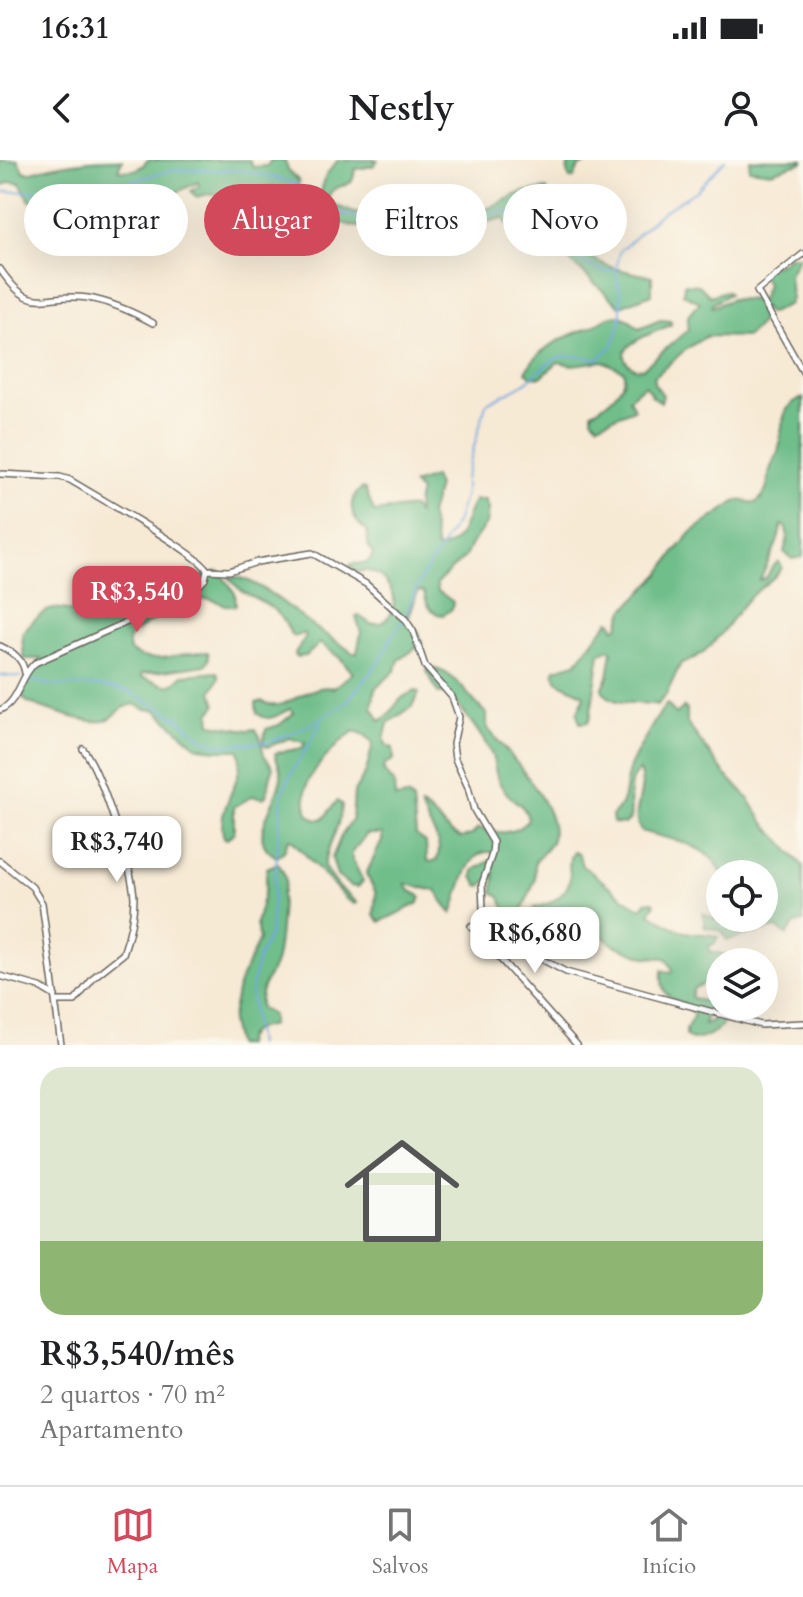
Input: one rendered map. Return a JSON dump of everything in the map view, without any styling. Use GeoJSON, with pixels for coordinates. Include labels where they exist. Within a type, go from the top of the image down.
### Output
{"type":"FeatureCollection","features":[{"type":"Feature","properties":{"kind":"street"},"geometry":{"type":"LineString","coordinates":[[803,254],[758,288],[757,293],[803,372]]}},
{"type":"Feature","properties":{"kind":"street"},"geometry":{"type":"LineString","coordinates":[[0,269],[14,288],[30,299],[90,298],[117,306],[153,323]]}},
{"type":"Feature","properties":{"kind":"street"},"geometry":{"type":"LineString","coordinates":[[0,474],[70,480],[185,550],[204,563],[207,570],[205,579],[192,593],[35,663],[9,705],[0,710]]}},
{"type":"Feature","properties":{"kind":"street"},"geometry":{"type":"LineString","coordinates":[[207,570],[227,571],[257,562],[312,553],[362,581],[392,604],[405,619],[413,631],[425,666],[452,697],[459,717],[453,744],[455,759],[474,810],[493,842],[482,884],[483,909],[505,940],[566,972],[761,1025],[803,1023]]}},
{"type":"Feature","properties":{"kind":"street"},"geometry":{"type":"LineString","coordinates":[[0,646],[16,655],[24,664],[26,674]]}},
{"type":"Feature","properties":{"kind":"street"},"geometry":{"type":"LineString","coordinates":[[0,976],[40,987],[56,999],[75,1001],[95,976],[123,954],[134,903],[133,888],[98,779],[83,749]]}},
{"type":"Feature","properties":{"kind":"street"},"geometry":{"type":"LineString","coordinates":[[0,861],[40,897],[61,1045]]}},
{"type":"Feature","properties":{"kind":"street"},"geometry":{"type":"LineString","coordinates":[[471,926],[577,1045]]}},
{"type":"Feature","properties":{"kind":"green space"},"geometry":{"type":"Polygon","coordinates":[[[0,160],[18,160],[23,171],[29,173],[63,164],[98,161],[122,160],[118,170],[127,171],[138,169],[148,160],[249,160],[253,167],[267,166],[271,160],[284,160],[299,181],[298,184],[204,184],[204,195],[196,197],[191,191],[199,186],[198,182],[188,187],[188,184],[24,184],[24,190],[20,183],[10,182],[0,187],[0,160]]]}},
{"type":"Feature","properties":{"kind":"green space"},"geometry":{"type":"Polygon","coordinates":[[[338,160],[378,160],[373,166],[356,169],[352,181],[340,187],[340,184],[323,184],[338,160]]]}},
{"type":"Feature","properties":{"kind":"green space"},"geometry":{"type":"Polygon","coordinates":[[[569,160],[611,160],[593,161],[579,167],[574,178],[570,179],[567,173],[569,160]]]}},
{"type":"Feature","properties":{"kind":"green space"},"geometry":{"type":"Polygon","coordinates":[[[750,160],[803,162],[771,172],[749,169],[750,160]]]}},
{"type":"Feature","properties":{"kind":"green space"},"geometry":{"type":"Polygon","coordinates":[[[503,201],[503,218],[487,222],[487,208],[503,201]]]}},
{"type":"Feature","properties":{"kind":"green space"},"geometry":{"type":"Polygon","coordinates":[[[340,207],[356,213],[356,227],[340,223],[340,207]]]}},
{"type":"Feature","properties":{"kind":"green space"},"geometry":{"type":"Polygon","coordinates":[[[560,256],[590,256],[619,269],[652,276],[652,294],[620,306],[567,258],[560,256]]]}},
{"type":"Feature","properties":{"kind":"green space"},"geometry":{"type":"Polygon","coordinates":[[[790,256],[799,256],[789,275],[789,304],[769,314],[762,306],[761,323],[747,337],[707,336],[686,349],[654,377],[654,383],[663,395],[661,402],[652,396],[645,385],[629,398],[634,409],[598,424],[592,418],[592,412],[619,390],[624,371],[603,361],[572,365],[558,362],[541,377],[526,372],[531,363],[554,343],[611,316],[625,318],[639,329],[660,320],[671,321],[671,325],[627,348],[624,355],[627,362],[636,369],[643,368],[688,330],[688,316],[700,302],[683,294],[684,284],[699,285],[710,296],[726,291],[729,294],[712,307],[732,299],[761,300],[767,284],[762,275],[768,266],[777,265],[790,256]]]}},
{"type":"Feature","properties":{"kind":"green space"},"geometry":{"type":"Polygon","coordinates":[[[803,398],[803,557],[792,559],[784,552],[788,536],[782,525],[760,580],[766,578],[779,562],[782,567],[780,571],[750,597],[711,645],[681,663],[666,695],[657,705],[619,701],[606,695],[602,689],[608,677],[612,652],[610,649],[600,653],[590,719],[580,723],[577,713],[583,694],[558,682],[555,669],[576,663],[609,621],[614,628],[618,627],[624,610],[660,574],[692,532],[738,500],[755,503],[762,496],[778,452],[785,413],[795,401],[803,398]]]}},
{"type":"Feature","properties":{"kind":"green space"},"geometry":{"type":"Polygon","coordinates":[[[434,477],[438,486],[430,514],[437,549],[453,542],[458,536],[475,500],[485,500],[488,509],[486,524],[465,557],[437,583],[437,590],[453,602],[452,609],[443,615],[435,613],[427,604],[424,592],[418,591],[408,620],[419,633],[422,644],[399,660],[395,671],[375,689],[372,707],[380,721],[402,698],[416,691],[419,693],[413,706],[388,723],[384,740],[387,746],[393,748],[394,759],[383,770],[394,783],[395,798],[408,796],[413,801],[416,835],[426,843],[427,860],[430,862],[437,860],[439,845],[421,806],[461,838],[472,835],[478,828],[511,831],[528,820],[522,807],[501,786],[492,756],[478,731],[447,693],[439,694],[437,691],[427,671],[428,668],[438,669],[454,679],[487,714],[487,728],[531,782],[553,829],[550,845],[535,862],[535,880],[520,916],[510,917],[499,896],[493,892],[495,874],[481,886],[473,877],[474,870],[494,858],[494,853],[484,852],[477,856],[466,873],[452,914],[436,891],[406,884],[409,890],[421,896],[419,903],[380,922],[374,915],[376,893],[366,874],[382,841],[382,834],[367,834],[352,852],[352,859],[363,881],[358,887],[350,886],[337,876],[332,858],[352,820],[354,792],[366,772],[373,743],[365,735],[355,731],[336,746],[311,777],[305,794],[308,814],[317,820],[324,818],[337,801],[342,805],[324,867],[339,887],[357,903],[346,899],[291,839],[277,857],[267,850],[263,841],[265,821],[281,777],[275,753],[302,748],[305,743],[290,738],[267,747],[263,743],[266,729],[279,725],[294,713],[290,709],[266,718],[257,713],[256,703],[262,701],[278,705],[313,690],[333,688],[353,673],[320,643],[306,656],[296,657],[295,653],[306,636],[304,633],[294,637],[291,635],[278,613],[244,592],[229,577],[262,588],[316,628],[357,653],[361,633],[356,616],[371,624],[382,623],[391,613],[394,600],[386,582],[375,573],[355,572],[350,568],[351,564],[367,563],[373,555],[368,545],[367,531],[354,516],[353,499],[362,488],[374,512],[413,507],[418,515],[420,492],[413,484],[434,477]]]}},
{"type":"Feature","properties":{"kind":"green space"},"geometry":{"type":"Polygon","coordinates":[[[219,571],[235,593],[236,606],[210,599],[198,601],[151,622],[128,641],[130,651],[148,658],[208,652],[209,659],[205,665],[142,674],[141,677],[172,685],[183,675],[217,672],[219,678],[212,691],[216,705],[210,714],[211,724],[255,729],[260,736],[264,755],[273,767],[266,796],[253,796],[234,807],[234,832],[227,839],[222,827],[223,816],[238,773],[239,750],[196,746],[156,710],[135,704],[109,719],[92,721],[29,703],[22,697],[28,679],[41,659],[24,659],[22,634],[45,612],[65,610],[113,621],[134,608],[177,592],[193,579],[219,571]]]}},
{"type":"Feature","properties":{"kind":"green space"},"geometry":{"type":"Polygon","coordinates":[[[667,704],[676,714],[684,707],[687,723],[725,774],[803,866],[803,922],[795,924],[787,935],[778,929],[778,860],[712,860],[688,844],[641,831],[637,817],[642,786],[639,771],[630,786],[630,819],[625,824],[613,823],[612,816],[623,800],[631,765],[667,704]]]}},
{"type":"Feature","properties":{"kind":"green space"},"geometry":{"type":"Polygon","coordinates":[[[573,851],[579,855],[582,866],[639,907],[653,901],[655,904],[650,913],[670,926],[685,932],[718,937],[714,944],[706,948],[706,983],[694,988],[691,997],[706,1001],[704,1024],[712,1020],[726,1020],[715,1032],[692,1040],[686,1036],[686,1029],[694,1015],[664,990],[662,970],[671,973],[673,970],[666,958],[645,957],[614,945],[602,936],[575,925],[562,912],[545,917],[534,914],[534,908],[551,902],[566,889],[570,878],[569,861],[573,851]]]}},
{"type":"Feature","properties":{"kind":"green space"},"geometry":{"type":"Polygon","coordinates":[[[278,863],[285,882],[279,941],[276,959],[260,1001],[260,1008],[272,1015],[272,1025],[251,1032],[245,1045],[236,1045],[231,1022],[238,986],[259,939],[256,923],[267,868],[278,863]]]}},
{"type":"Feature","properties":{"kind":"green space"},"geometry":{"type":"Polygon","coordinates":[[[723,932],[760,932],[727,940],[723,932]]]}},
{"type":"Feature","properties":{"kind":"waterway"},"geometry":{"type":"LineString","coordinates":[[406,616],[418,584],[457,521],[486,404],[520,386],[557,358],[598,359],[613,345],[621,322],[616,270],[620,251],[662,212],[696,191],[725,160]]}},
{"type":"Feature","properties":{"kind":"waterway"},"geometry":{"type":"LineString","coordinates":[[0,192],[101,189],[173,170],[238,170],[288,181],[305,188],[343,214],[368,220],[388,217],[423,227],[438,227],[503,211],[528,224],[588,265],[606,272],[614,270]]}},
{"type":"Feature","properties":{"kind":"waterway"},"geometry":{"type":"LineString","coordinates":[[25,679],[51,685],[100,686],[128,691],[178,718],[200,737],[220,745],[269,742],[304,728],[345,704],[382,658],[403,621]]}},
{"type":"Feature","properties":{"kind":"waterway"},"geometry":{"type":"LineString","coordinates":[[0,675],[20,677]]}},
{"type":"Feature","properties":{"kind":"waterway"},"geometry":{"type":"LineString","coordinates":[[257,1045],[251,993],[258,959],[270,934],[282,797],[322,718]]}}]}
